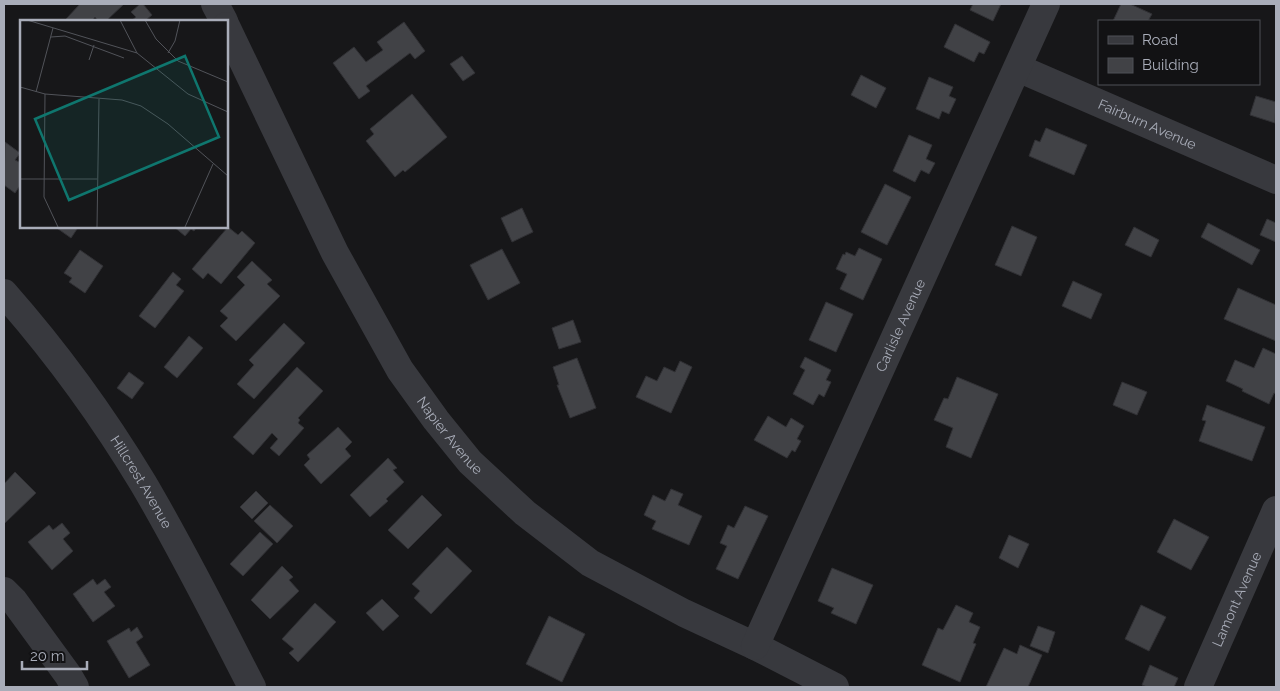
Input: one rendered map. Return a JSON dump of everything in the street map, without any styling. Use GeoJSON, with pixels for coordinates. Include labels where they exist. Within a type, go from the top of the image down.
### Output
{"type":"FeatureCollection","features":[{"type":"Feature","properties":{"kind":"street"},"geometry":{"type":"LineString","coordinates":[[215,4],[223,20]]}},
{"type":"Feature","properties":{"kind":"street","name":"Carlisle Avenue"},"geometry":{"type":"LineString","coordinates":[[755,646],[1046,4]]}},
{"type":"Feature","properties":{"kind":"street","name":"Napier Avenue"},"geometry":{"type":"LineString","coordinates":[[228,30],[335,253],[395,362],[436,420],[470,462],[525,513],[590,563],[684,613],[836,687]]}},
{"type":"Feature","properties":{"kind":"street","name":"Fairburn Avenue"},"geometry":{"type":"LineString","coordinates":[[1018,68],[1276,180]]}},
{"type":"Feature","properties":{"kind":"street","name":"Hillcrest Avenue"},"geometry":{"type":"LineString","coordinates":[[4,293],[65,366],[93,405],[143,483],[252,687]]}},
{"type":"Feature","properties":{"kind":"street","name":"Lamont Avenue"},"geometry":{"type":"LineString","coordinates":[[1198,687],[1276,510]]}},
{"type":"Feature","properties":{"kind":"street"},"geometry":{"type":"LineString","coordinates":[[4,590],[14,601],[75,687]]}},
{"type":"Feature","properties":{"kind":"building"},"geometry":{"type":"Polygon","coordinates":[[[80,4],[124,4],[107,20],[98,20],[95,17],[92,20],[66,19],[80,4]]]}},
{"type":"Feature","properties":{"kind":"building"},"geometry":{"type":"Polygon","coordinates":[[[140,4],[143,4],[152,15],[146,20],[132,20],[136,17],[131,12],[140,4]]]}},
{"type":"Feature","properties":{"kind":"building"},"geometry":{"type":"Polygon","coordinates":[[[973,4],[1001,4],[993,21],[970,10],[973,4]]]}},
{"type":"Feature","properties":{"kind":"building"},"geometry":{"type":"Polygon","coordinates":[[[1121,4],[1130,4],[1152,14],[1149,20],[1113,20],[1121,4]]]}},
{"type":"Feature","properties":{"kind":"building"},"geometry":{"type":"Polygon","coordinates":[[[404,22],[425,51],[415,59],[410,53],[366,86],[370,91],[359,99],[333,63],[354,47],[366,62],[383,50],[377,42],[404,22]]]}},
{"type":"Feature","properties":{"kind":"building"},"geometry":{"type":"Polygon","coordinates":[[[955,24],[990,42],[984,54],[979,52],[974,62],[944,47],[955,24]]]}},
{"type":"Feature","properties":{"kind":"building"},"geometry":{"type":"Polygon","coordinates":[[[462,56],[475,73],[463,81],[450,64],[462,56]]]}},
{"type":"Feature","properties":{"kind":"building"},"geometry":{"type":"Polygon","coordinates":[[[861,75],[886,88],[876,108],[851,95],[861,75]]]}},
{"type":"Feature","properties":{"kind":"building"},"geometry":{"type":"Polygon","coordinates":[[[929,77],[953,87],[949,96],[956,99],[949,114],[942,111],[939,119],[916,109],[929,77]]]}},
{"type":"Feature","properties":{"kind":"building"},"geometry":{"type":"Polygon","coordinates":[[[412,94],[447,137],[405,172],[403,170],[395,177],[366,141],[374,134],[370,129],[412,94]]]}},
{"type":"Feature","properties":{"kind":"building"},"geometry":{"type":"Polygon","coordinates":[[[1256,96],[1276,102],[1275,123],[1250,115],[1256,96]]]}},
{"type":"Feature","properties":{"kind":"building"},"geometry":{"type":"Polygon","coordinates":[[[1046,128],[1087,145],[1074,175],[1029,156],[1035,140],[1040,142],[1046,128]]]}},
{"type":"Feature","properties":{"kind":"building"},"geometry":{"type":"Polygon","coordinates":[[[909,135],[932,145],[926,159],[935,163],[929,174],[921,170],[915,182],[893,171],[909,135]]]}},
{"type":"Feature","properties":{"kind":"building"},"geometry":{"type":"Polygon","coordinates":[[[5,142],[20,153],[15,160],[20,162],[20,186],[15,193],[4,185],[5,142]]]}},
{"type":"Feature","properties":{"kind":"building"},"geometry":{"type":"Polygon","coordinates":[[[885,184],[911,197],[887,245],[861,232],[885,184]]]}},
{"type":"Feature","properties":{"kind":"building"},"geometry":{"type":"Polygon","coordinates":[[[522,208],[533,232],[512,242],[501,218],[522,208]]]}},
{"type":"Feature","properties":{"kind":"building"},"geometry":{"type":"Polygon","coordinates":[[[1267,219],[1276,223],[1276,242],[1260,235],[1267,219]]]}},
{"type":"Feature","properties":{"kind":"building"},"geometry":{"type":"Polygon","coordinates":[[[1208,223],[1260,250],[1252,265],[1201,237],[1208,223]]]}},
{"type":"Feature","properties":{"kind":"building"},"geometry":{"type":"Polygon","coordinates":[[[1012,226],[1037,237],[1021,276],[995,265],[1012,226]]]}},
{"type":"Feature","properties":{"kind":"building"},"geometry":{"type":"Polygon","coordinates":[[[228,227],[238,235],[242,231],[255,243],[221,284],[208,273],[203,279],[192,269],[228,227]]]}},
{"type":"Feature","properties":{"kind":"building"},"geometry":{"type":"Polygon","coordinates":[[[1134,227],[1159,240],[1151,257],[1125,245],[1134,227]]]}},
{"type":"Feature","properties":{"kind":"building"},"geometry":{"type":"Polygon","coordinates":[[[57,228],[78,228],[71,238],[57,228]]]}},
{"type":"Feature","properties":{"kind":"building"},"geometry":{"type":"Polygon","coordinates":[[[175,228],[196,228],[194,231],[191,229],[185,236],[175,228]]]}},
{"type":"Feature","properties":{"kind":"building"},"geometry":{"type":"Polygon","coordinates":[[[859,248],[882,259],[863,300],[840,289],[847,274],[836,269],[843,254],[845,255],[846,252],[855,256],[859,248]]]}},
{"type":"Feature","properties":{"kind":"building"},"geometry":{"type":"Polygon","coordinates":[[[502,249],[520,283],[488,300],[470,265],[502,249]]]}},
{"type":"Feature","properties":{"kind":"building"},"geometry":{"type":"Polygon","coordinates":[[[80,250],[103,266],[85,293],[69,282],[72,278],[64,273],[80,250]]]}},
{"type":"Feature","properties":{"kind":"building"},"geometry":{"type":"Polygon","coordinates":[[[252,261],[272,280],[267,284],[280,296],[236,341],[220,326],[228,318],[220,311],[245,285],[237,277],[252,261]]]}},
{"type":"Feature","properties":{"kind":"building"},"geometry":{"type":"Polygon","coordinates":[[[173,272],[181,279],[176,285],[184,291],[155,328],[139,316],[173,272]]]}},
{"type":"Feature","properties":{"kind":"building"},"geometry":{"type":"Polygon","coordinates":[[[1073,281],[1102,294],[1091,319],[1062,306],[1073,281]]]}},
{"type":"Feature","properties":{"kind":"building"},"geometry":{"type":"Polygon","coordinates":[[[1238,288],[1276,305],[1276,341],[1224,319],[1238,288]]]}},
{"type":"Feature","properties":{"kind":"building"},"geometry":{"type":"Polygon","coordinates":[[[826,302],[853,314],[836,352],[809,340],[826,302]]]}},
{"type":"Feature","properties":{"kind":"building"},"geometry":{"type":"Polygon","coordinates":[[[573,320],[581,342],[559,349],[552,328],[573,320]]]}},
{"type":"Feature","properties":{"kind":"building"},"geometry":{"type":"Polygon","coordinates":[[[284,323],[305,343],[254,399],[237,384],[254,365],[249,360],[284,323]]]}},
{"type":"Feature","properties":{"kind":"building"},"geometry":{"type":"Polygon","coordinates":[[[189,336],[203,348],[177,378],[164,367],[189,336]]]}},
{"type":"Feature","properties":{"kind":"building"},"geometry":{"type":"Polygon","coordinates":[[[1263,348],[1276,354],[1276,394],[1274,393],[1269,404],[1226,381],[1235,360],[1254,368],[1263,348]]]}},
{"type":"Feature","properties":{"kind":"building"},"geometry":{"type":"Polygon","coordinates":[[[805,357],[831,370],[826,380],[831,382],[824,397],[819,394],[813,405],[793,394],[805,370],[800,367],[805,357]]]}},
{"type":"Feature","properties":{"kind":"building"},"geometry":{"type":"Polygon","coordinates":[[[577,358],[596,408],[570,418],[557,385],[559,385],[553,367],[577,358]]]}},
{"type":"Feature","properties":{"kind":"building"},"geometry":{"type":"Polygon","coordinates":[[[680,361],[692,367],[671,413],[636,397],[646,376],[657,381],[664,367],[675,372],[680,361]]]}},
{"type":"Feature","properties":{"kind":"building"},"geometry":{"type":"Polygon","coordinates":[[[297,367],[323,391],[298,418],[300,420],[298,423],[304,428],[279,456],[270,448],[278,439],[272,433],[253,455],[233,437],[297,367]]]}},
{"type":"Feature","properties":{"kind":"building"},"geometry":{"type":"Polygon","coordinates":[[[129,372],[144,383],[132,399],[117,388],[129,372]]]}},
{"type":"Feature","properties":{"kind":"building"},"geometry":{"type":"Polygon","coordinates":[[[957,377],[998,394],[971,458],[946,447],[953,428],[934,420],[944,398],[948,399],[957,377]]]}},
{"type":"Feature","properties":{"kind":"building"},"geometry":{"type":"Polygon","coordinates":[[[1122,382],[1147,392],[1137,415],[1113,405],[1122,382]]]}},
{"type":"Feature","properties":{"kind":"building"},"geometry":{"type":"Polygon","coordinates":[[[1207,405],[1265,427],[1252,461],[1199,441],[1206,421],[1202,420],[1207,405]]]}},
{"type":"Feature","properties":{"kind":"building"},"geometry":{"type":"Polygon","coordinates":[[[768,416],[786,427],[791,418],[804,426],[797,439],[801,441],[795,452],[792,450],[787,458],[754,440],[768,416]]]}},
{"type":"Feature","properties":{"kind":"building"},"geometry":{"type":"Polygon","coordinates":[[[338,427],[352,442],[345,449],[351,456],[321,484],[304,465],[310,459],[307,455],[338,427]]]}},
{"type":"Feature","properties":{"kind":"building"},"geometry":{"type":"Polygon","coordinates":[[[388,458],[397,468],[393,470],[404,482],[386,499],[388,501],[370,517],[350,495],[388,458]]]}},
{"type":"Feature","properties":{"kind":"building"},"geometry":{"type":"Polygon","coordinates":[[[15,472],[36,493],[5,523],[4,484],[15,472]]]}},
{"type":"Feature","properties":{"kind":"building"},"geometry":{"type":"Polygon","coordinates":[[[671,489],[683,494],[678,505],[702,516],[689,545],[652,529],[656,521],[644,515],[653,495],[665,501],[671,489]]]}},
{"type":"Feature","properties":{"kind":"building"},"geometry":{"type":"Polygon","coordinates":[[[256,491],[268,503],[252,519],[240,507],[256,491]]]}},
{"type":"Feature","properties":{"kind":"building"},"geometry":{"type":"Polygon","coordinates":[[[422,495],[442,515],[408,549],[388,530],[422,495]]]}},
{"type":"Feature","properties":{"kind":"building"},"geometry":{"type":"Polygon","coordinates":[[[270,505],[293,526],[277,543],[254,521],[270,505]]]}},
{"type":"Feature","properties":{"kind":"building"},"geometry":{"type":"Polygon","coordinates":[[[745,506],[768,516],[738,579],[716,569],[727,546],[720,543],[728,525],[734,528],[745,506]]]}},
{"type":"Feature","properties":{"kind":"building"},"geometry":{"type":"Polygon","coordinates":[[[1174,519],[1209,537],[1191,570],[1157,552],[1174,519]]]}},
{"type":"Feature","properties":{"kind":"building"},"geometry":{"type":"Polygon","coordinates":[[[62,523],[70,533],[63,539],[73,551],[52,570],[28,542],[49,525],[53,530],[62,523]]]}},
{"type":"Feature","properties":{"kind":"building"},"geometry":{"type":"Polygon","coordinates":[[[260,532],[273,544],[243,576],[230,564],[260,532]]]}},
{"type":"Feature","properties":{"kind":"building"},"geometry":{"type":"Polygon","coordinates":[[[1009,535],[1029,544],[1018,568],[999,558],[1009,535]]]}},
{"type":"Feature","properties":{"kind":"building"},"geometry":{"type":"Polygon","coordinates":[[[447,547],[472,571],[431,614],[414,598],[420,591],[412,584],[447,547]]]}},
{"type":"Feature","properties":{"kind":"building"},"geometry":{"type":"Polygon","coordinates":[[[282,566],[293,577],[289,580],[299,591],[270,619],[251,600],[282,566]]]}},
{"type":"Feature","properties":{"kind":"building"},"geometry":{"type":"Polygon","coordinates":[[[832,568],[873,585],[856,624],[831,613],[834,608],[818,601],[832,568]]]}},
{"type":"Feature","properties":{"kind":"building"},"geometry":{"type":"Polygon","coordinates":[[[93,579],[97,585],[105,579],[111,587],[104,592],[115,606],[93,622],[73,594],[93,579]]]}},
{"type":"Feature","properties":{"kind":"building"},"geometry":{"type":"Polygon","coordinates":[[[382,599],[399,616],[383,631],[366,613],[382,599]]]}},
{"type":"Feature","properties":{"kind":"building"},"geometry":{"type":"Polygon","coordinates":[[[315,603],[336,622],[298,662],[289,653],[294,649],[282,639],[315,603]]]}},
{"type":"Feature","properties":{"kind":"building"},"geometry":{"type":"Polygon","coordinates":[[[956,605],[973,613],[969,622],[980,627],[973,643],[976,644],[960,682],[922,665],[938,628],[943,630],[956,605]]]}},
{"type":"Feature","properties":{"kind":"building"},"geometry":{"type":"Polygon","coordinates":[[[1141,605],[1166,617],[1149,651],[1125,639],[1141,605]]]}},
{"type":"Feature","properties":{"kind":"building"},"geometry":{"type":"Polygon","coordinates":[[[549,616],[585,634],[562,682],[526,664],[549,616]]]}},
{"type":"Feature","properties":{"kind":"building"},"geometry":{"type":"Polygon","coordinates":[[[1038,626],[1055,632],[1048,653],[1030,646],[1038,626]]]}},
{"type":"Feature","properties":{"kind":"building"},"geometry":{"type":"Polygon","coordinates":[[[137,627],[143,637],[136,642],[150,665],[129,678],[107,641],[129,628],[131,632],[137,627]]]}},
{"type":"Feature","properties":{"kind":"building"},"geometry":{"type":"Polygon","coordinates":[[[1020,645],[1042,655],[1028,687],[986,687],[1004,648],[1017,654],[1020,645]]]}},
{"type":"Feature","properties":{"kind":"building"},"geometry":{"type":"Polygon","coordinates":[[[1150,665],[1178,678],[1174,687],[1147,687],[1142,685],[1150,665]]]}}]}
